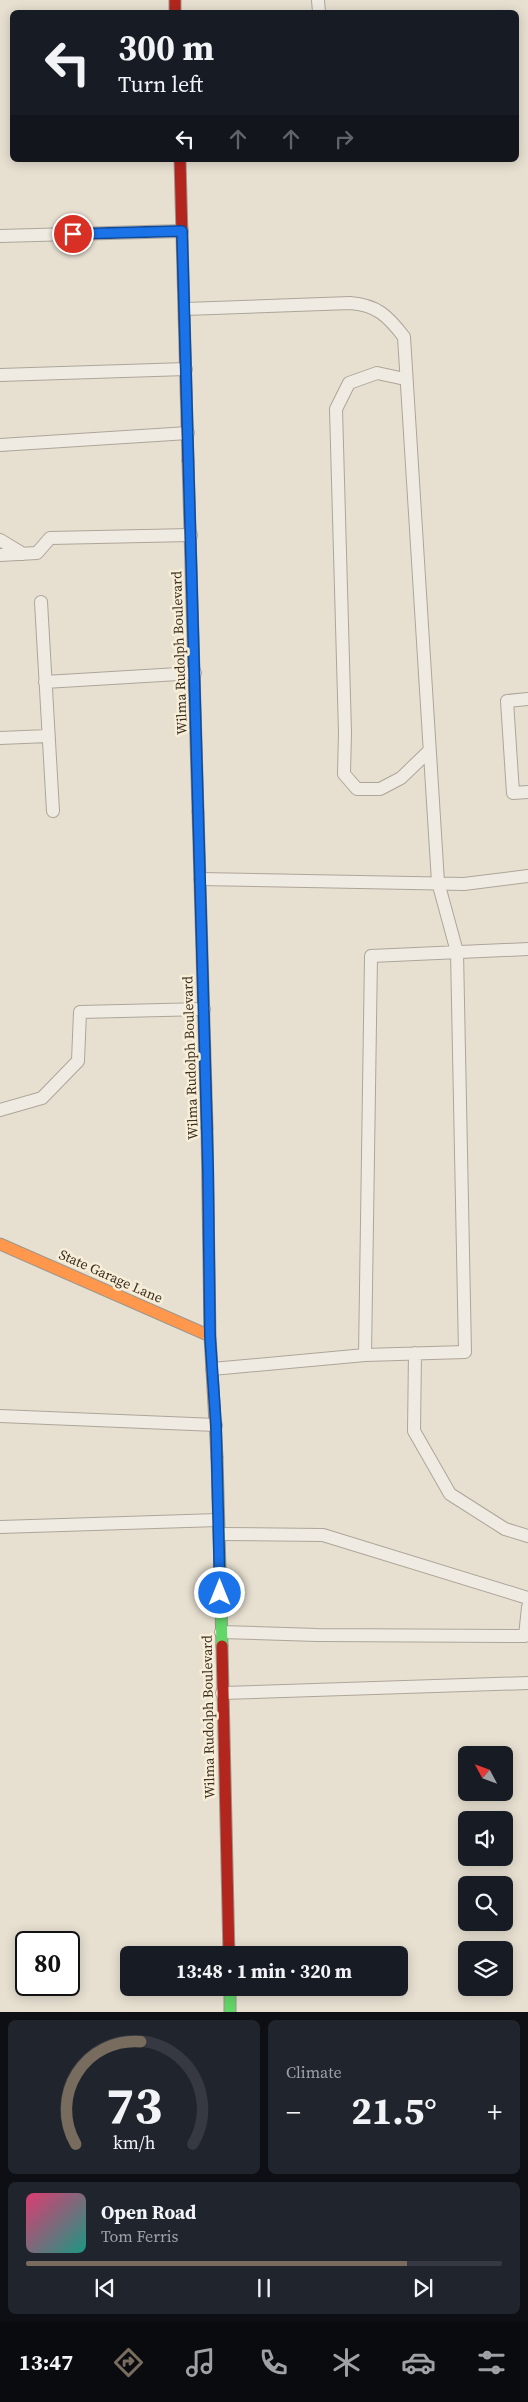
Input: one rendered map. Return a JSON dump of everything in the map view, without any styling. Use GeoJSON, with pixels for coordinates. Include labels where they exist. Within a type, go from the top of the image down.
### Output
{"type":"FeatureCollection","features":[{"type":"Feature","properties":{"kind":"main road","name":"Wilma Rudolph Boulevard"},"geometry":{"type":"LineString","coordinates":[[180,162],[204,1008],[210,1336],[216,1425],[220,1534],[229,1946]]}},
{"type":"Feature","properties":{"kind":"main road","name":"State Garage Lane"},"geometry":{"type":"LineString","coordinates":[[2,1245],[210,1336]]}},
{"type":"Feature","properties":{"kind":"main road"},"geometry":{"type":"LineString","coordinates":[[230,1996],[230,2012]]}},
{"type":"Feature","properties":{"kind":"lane"},"geometry":{"type":"LineString","coordinates":[[0,236],[182,231]]}},
{"type":"Feature","properties":{"kind":"lane"},"geometry":{"type":"LineString","coordinates":[[184,309],[350,303],[368,305],[390,319],[404,337],[405,379],[438,882],[457,952],[465,1352],[365,1355],[212,1369]]}},
{"type":"Feature","properties":{"kind":"lane"},"geometry":{"type":"LineString","coordinates":[[0,375],[186,369]]}},
{"type":"Feature","properties":{"kind":"lane"},"geometry":{"type":"LineString","coordinates":[[405,379],[377,374],[349,383],[336,409],[345,732],[344,774],[357,788],[380,789],[401,778],[429,751]]}},
{"type":"Feature","properties":{"kind":"lane"},"geometry":{"type":"LineString","coordinates":[[3,446],[188,433]]}},
{"type":"Feature","properties":{"kind":"lane"},"geometry":{"type":"LineString","coordinates":[[0,555],[37,553],[50,538],[191,535]]}},
{"type":"Feature","properties":{"kind":"lane"},"geometry":{"type":"LineString","coordinates":[[0,540],[24,554]]}},
{"type":"Feature","properties":{"kind":"lane"},"geometry":{"type":"LineString","coordinates":[[41,602],[44,682],[53,811]]}},
{"type":"Feature","properties":{"kind":"lane"},"geometry":{"type":"LineString","coordinates":[[44,682],[194,673]]}},
{"type":"Feature","properties":{"kind":"lane"},"geometry":{"type":"LineString","coordinates":[[528,699],[506,700],[514,793],[528,792]]}},
{"type":"Feature","properties":{"kind":"lane"},"geometry":{"type":"LineString","coordinates":[[0,738],[48,736]]}},
{"type":"Feature","properties":{"kind":"lane"},"geometry":{"type":"LineString","coordinates":[[200,879],[438,882],[464,884],[528,876]]}},
{"type":"Feature","properties":{"kind":"lane"},"geometry":{"type":"LineString","coordinates":[[365,1355],[371,956],[528,949]]}},
{"type":"Feature","properties":{"kind":"lane"},"geometry":{"type":"LineString","coordinates":[[0,1110],[42,1098],[78,1061],[80,1012],[204,1008]]}},
{"type":"Feature","properties":{"kind":"lane"},"geometry":{"type":"LineString","coordinates":[[0,1232],[2,1245]]}},
{"type":"Feature","properties":{"kind":"lane"},"geometry":{"type":"LineString","coordinates":[[416,1353],[414,1431],[450,1494],[504,1529],[528,1536]]}},
{"type":"Feature","properties":{"kind":"lane"},"geometry":{"type":"LineString","coordinates":[[0,1416],[216,1425]]}},
{"type":"Feature","properties":{"kind":"lane"},"geometry":{"type":"LineString","coordinates":[[0,1527],[218,1520]]}},
{"type":"Feature","properties":{"kind":"lane"},"geometry":{"type":"LineString","coordinates":[[220,1534],[323,1535],[528,1598]]}},
{"type":"Feature","properties":{"kind":"lane"},"geometry":{"type":"LineString","coordinates":[[221,1632],[317,1635],[525,1636],[528,1607]]}},
{"type":"Feature","properties":{"kind":"lane"},"geometry":{"type":"LineString","coordinates":[[222,1693],[528,1683]]}},
{"type":"Feature","properties":{"kind":"traffic: fast"},"geometry":{"type":"LineString","coordinates":[[217,1457],[222,1646]]}},
{"type":"Feature","properties":{"kind":"traffic: fast"},"geometry":{"type":"LineString","coordinates":[[230,1996],[230,2012]]}},
{"type":"Feature","properties":{"kind":"traffic: slow"},"geometry":{"type":"LineString","coordinates":[[188,461],[198,812]]}},
{"type":"Feature","properties":{"kind":"traffic: slow"},"geometry":{"type":"LineString","coordinates":[[207,1128],[210,1336],[217,1457]]}},
{"type":"Feature","properties":{"kind":"traffic: slow"},"geometry":{"type":"LineString","coordinates":[[0,1244],[210,1336]]}},
{"type":"Feature","properties":{"kind":"traffic: jam"},"geometry":{"type":"LineString","coordinates":[[175,0],[175,10]]}},
{"type":"Feature","properties":{"kind":"traffic: jam"},"geometry":{"type":"LineString","coordinates":[[180,162],[188,461]]}},
{"type":"Feature","properties":{"kind":"traffic: jam"},"geometry":{"type":"LineString","coordinates":[[198,812],[207,1128]]}},
{"type":"Feature","properties":{"kind":"traffic: jam"},"geometry":{"type":"LineString","coordinates":[[222,1646],[229,1946]]}},
{"type":"Feature","properties":{"kind":"route"},"geometry":{"type":"LineString","coordinates":[[73,234],[182,231],[208,1168],[210,1336],[216,1425],[220,1593]]}}]}
